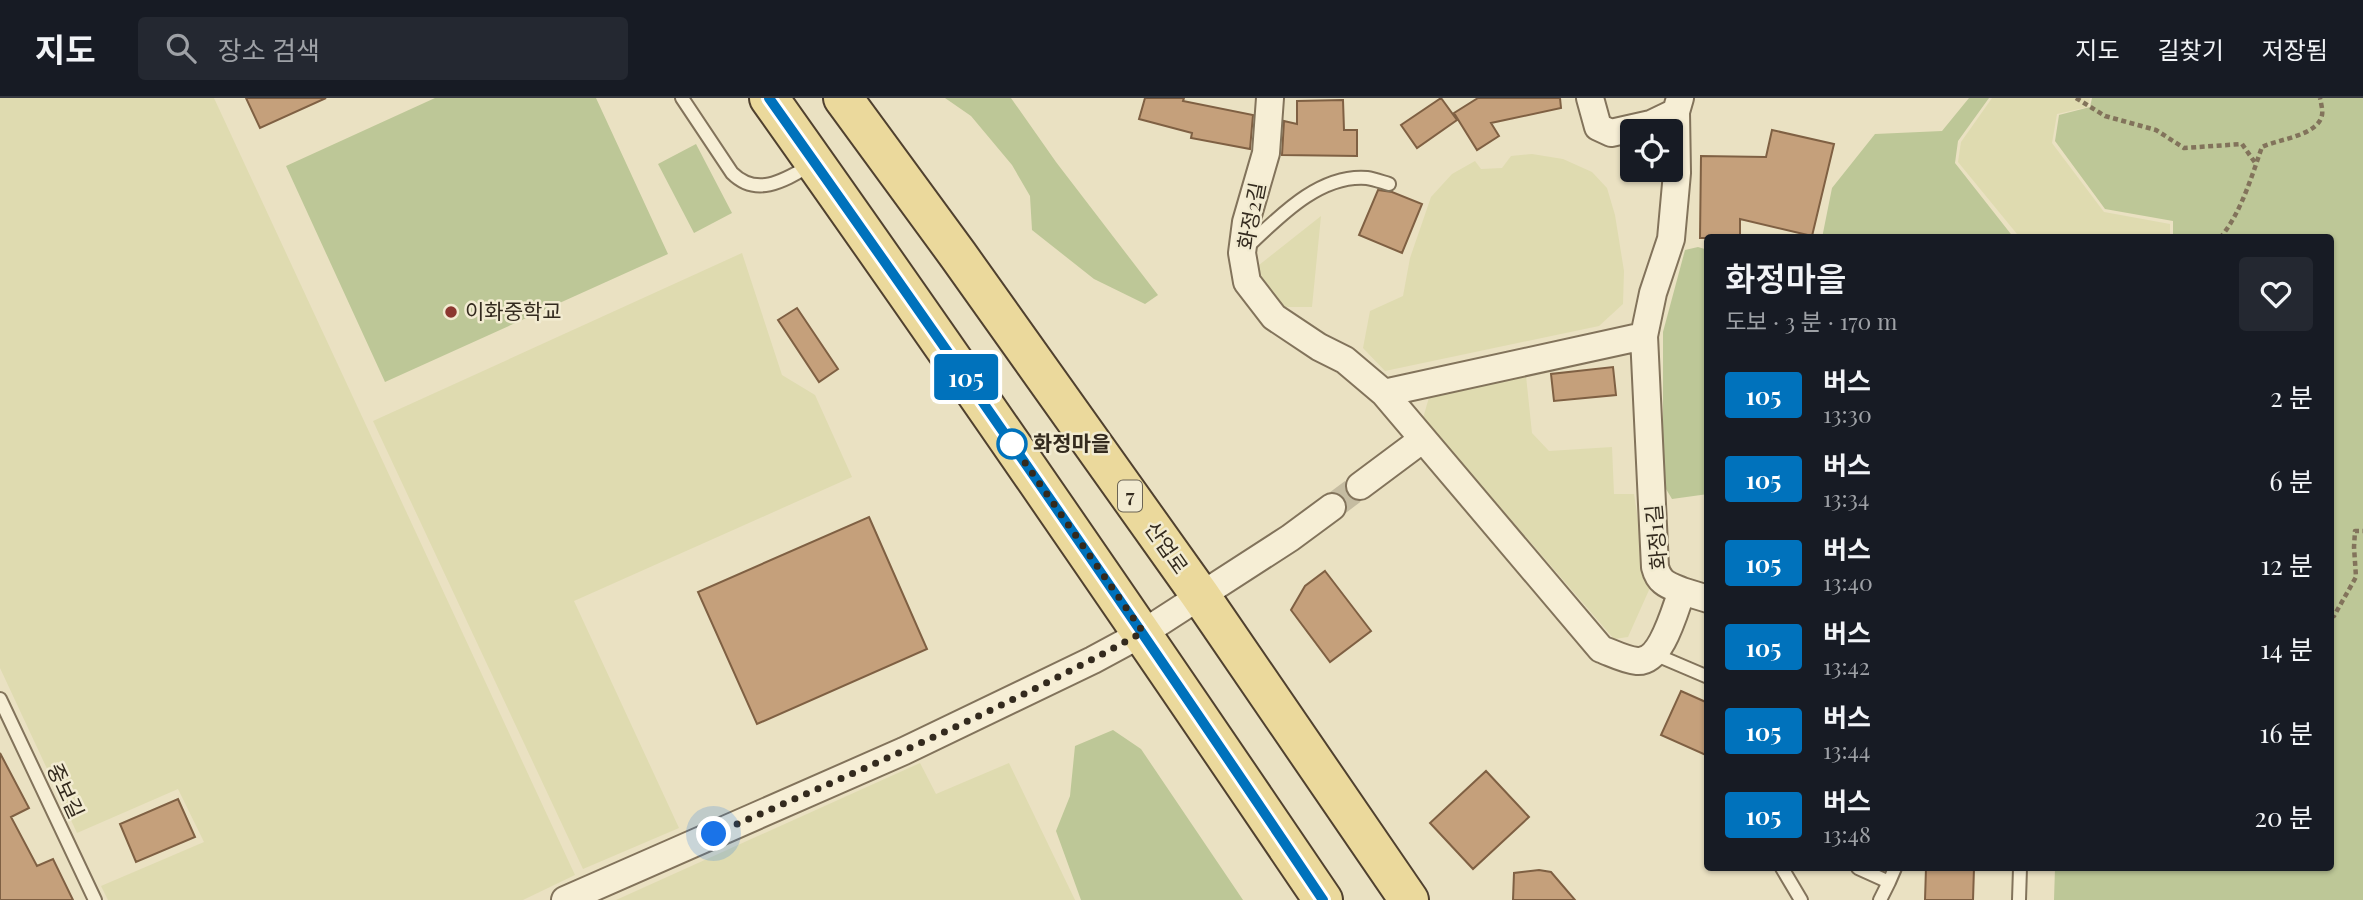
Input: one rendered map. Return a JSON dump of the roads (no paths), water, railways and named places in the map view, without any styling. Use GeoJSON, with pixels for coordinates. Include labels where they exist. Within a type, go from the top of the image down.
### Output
{"type":"FeatureCollection","features":[{"type":"Feature","properties":{"kind":"main road"},"geometry":{"type":"LineString","coordinates":[[769,98],[1143,632],[1323,900]]}},
{"type":"Feature","properties":{"kind":"main road","name":"산업로"},"geometry":{"type":"LineString","coordinates":[[843,98],[1200,595],[1409,900]]}},
{"type":"Feature","properties":{"kind":"street","name":"화정2길"},"geometry":{"type":"LineString","coordinates":[[1270,98],[1266,153],[1246,222],[1242,253],[1247,282],[1274,317],[1319,347],[1345,360],[1384,393]]}},
{"type":"Feature","properties":{"kind":"street"},"geometry":{"type":"LineString","coordinates":[[1590,98],[1598,127],[1611,133],[1651,124],[1678,105]]}},
{"type":"Feature","properties":{"kind":"street","name":"화정1길"},"geometry":{"type":"LineString","coordinates":[[1654,654],[1659,648],[1682,591],[1663,583],[1655,567],[1644,336],[1653,293],[1671,239],[1677,173],[1678,105]]}},
{"type":"Feature","properties":{"kind":"street"},"geometry":{"type":"LineString","coordinates":[[1644,336],[1384,393],[1601,649],[1636,661],[1654,654]]}},
{"type":"Feature","properties":{"kind":"street"},"geometry":{"type":"LineString","coordinates":[[1360,486],[1423,439]]}},
{"type":"Feature","properties":{"kind":"street"},"geometry":{"type":"LineString","coordinates":[[565,900],[904,751],[1046,683],[1143,632],[1290,538],[1332,507]]}},
{"type":"Feature","properties":{"kind":"street"},"geometry":{"type":"LineString","coordinates":[[1682,591],[1704,598]]}},
{"type":"Feature","properties":{"kind":"lane"},"geometry":{"type":"LineString","coordinates":[[682,98],[741,183],[755,186],[772,184],[815,163]]}},
{"type":"Feature","properties":{"kind":"lane"},"geometry":{"type":"LineString","coordinates":[[1242,253],[1278,218],[1325,186],[1367,178],[1388,184]]}},
{"type":"Feature","properties":{"kind":"lane"},"geometry":{"type":"LineString","coordinates":[[1654,654],[1704,675]]}},
{"type":"Feature","properties":{"kind":"lane","name":"중보길"},"geometry":{"type":"LineString","coordinates":[[0,699],[95,900]]}},
{"type":"Feature","properties":{"kind":"lane"},"geometry":{"type":"LineString","coordinates":[[1784,871],[1801,900]]}},
{"type":"Feature","properties":{"kind":"lane"},"geometry":{"type":"LineString","coordinates":[[1865,871],[1889,882]]}},
{"type":"Feature","properties":{"kind":"lane"},"geometry":{"type":"LineString","coordinates":[[1880,900],[1894,871]]}},
{"type":"Feature","properties":{"kind":"lane"},"geometry":{"type":"LineString","coordinates":[[2019,900],[2020,871]]}},
{"type":"Feature","properties":{"kind":"tunnel"},"geometry":{"type":"LineString","coordinates":[[1332,507],[1360,486]]}},
{"type":"Feature","properties":{"kind":"place","name":"이화중학교"},"geometry":{"type":"Point","coordinates":[451,312]}},
{"type":"Feature","properties":{"kind":"place","name":"화정마을"},"geometry":{"type":"Point","coordinates":[1012,444]}}]}
